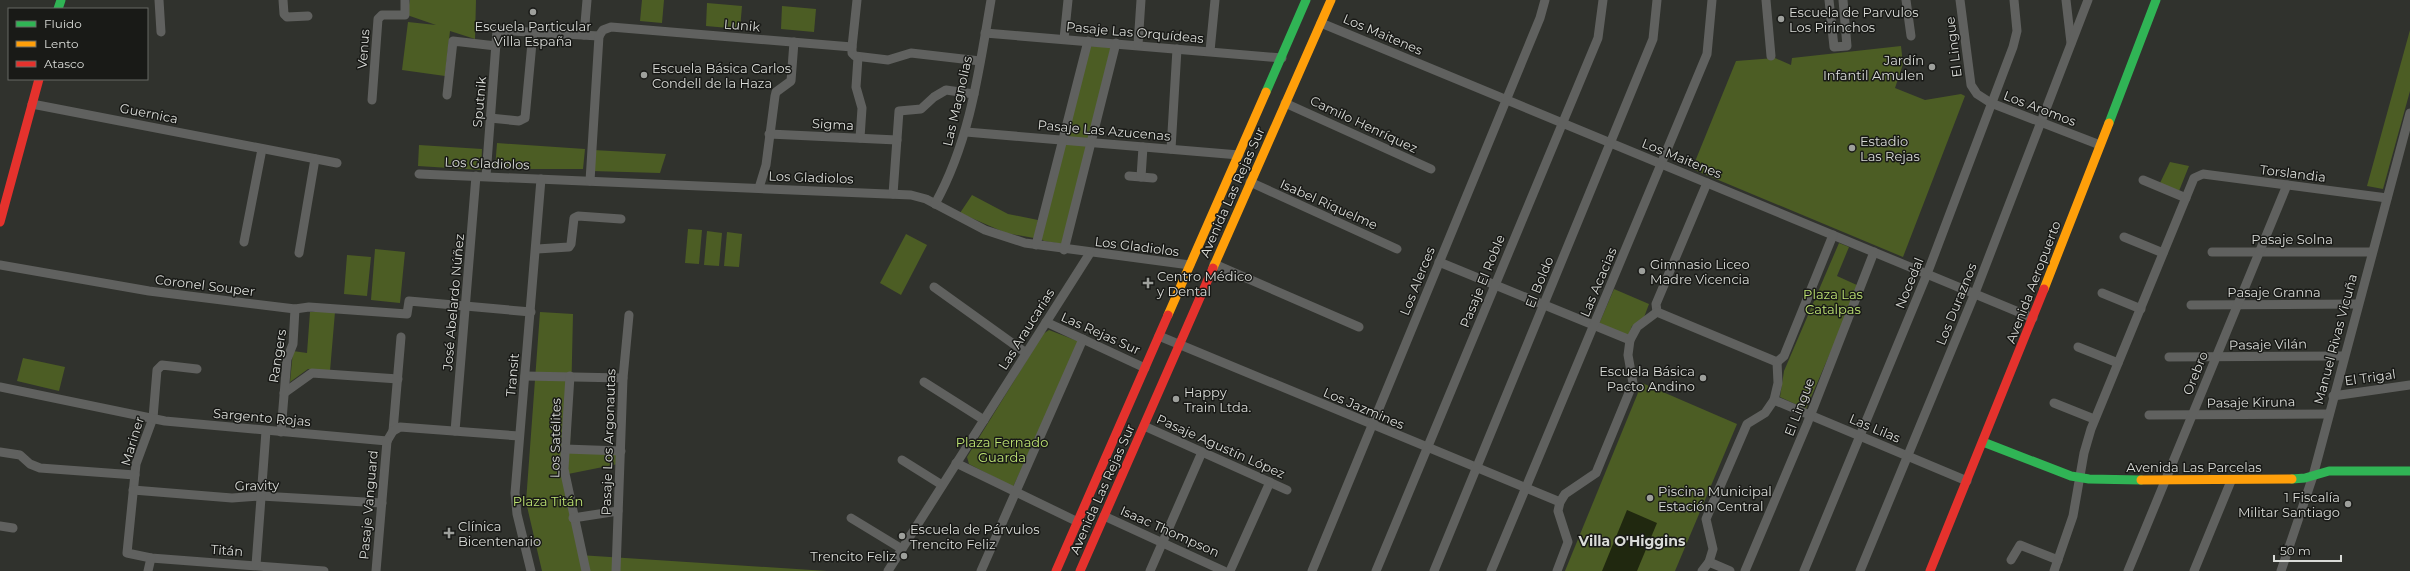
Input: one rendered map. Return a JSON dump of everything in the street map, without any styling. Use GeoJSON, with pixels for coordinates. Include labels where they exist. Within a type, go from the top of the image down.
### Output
{"type":"FeatureCollection","features":[{"type":"Feature","properties":{"kind":"main road","name":"Avenida Las Rejas Sur"},"geometry":{"type":"LineString","coordinates":[[1056,571],[1282,58],[1306,0]]}},
{"type":"Feature","properties":{"kind":"main road","name":"Avenida Las Rejas Sur"},"geometry":{"type":"LineString","coordinates":[[1080,571],[1331,0]]}},
{"type":"Feature","properties":{"kind":"main road","name":"Avenida Aeropuerto"},"geometry":{"type":"LineString","coordinates":[[1930,571],[2033,318],[2156,0]]}},
{"type":"Feature","properties":{"kind":"main road"},"geometry":{"type":"LineString","coordinates":[[0,222],[39,80]]}},
{"type":"Feature","properties":{"kind":"main road","name":"Avenida Las Parcelas"},"geometry":{"type":"LineString","coordinates":[[1983,442],[2079,478],[2164,481],[2295,479],[2313,476],[2329,471],[2410,471]]}},
{"type":"Feature","properties":{"kind":"street"},"geometry":{"type":"LineString","coordinates":[[159,0],[161,32]]}},
{"type":"Feature","properties":{"kind":"street"},"geometry":{"type":"LineString","coordinates":[[283,0],[284,14],[288,17],[308,16]]}},
{"type":"Feature","properties":{"kind":"street","name":"Venus"},"geometry":{"type":"LineString","coordinates":[[372,100],[378,19],[382,15],[405,15],[405,0]]}},
{"type":"Feature","properties":{"kind":"street"},"geometry":{"type":"LineString","coordinates":[[584,35],[587,0]]}},
{"type":"Feature","properties":{"kind":"street"},"geometry":{"type":"LineString","coordinates":[[856,0],[852,53],[858,57],[888,60],[911,53],[980,61]]}},
{"type":"Feature","properties":{"kind":"street","name":"Las Magnolias"},"geometry":{"type":"LineString","coordinates":[[935,204],[952,170],[966,132],[991,0]]}},
{"type":"Feature","properties":{"kind":"street"},"geometry":{"type":"LineString","coordinates":[[1064,39],[1068,0]]}},
{"type":"Feature","properties":{"kind":"street"},"geometry":{"type":"LineString","coordinates":[[1138,45],[1141,0]]}},
{"type":"Feature","properties":{"kind":"street"},"geometry":{"type":"LineString","coordinates":[[1210,52],[1215,0]]}},
{"type":"Feature","properties":{"kind":"street","name":"Los Alerces"},"geometry":{"type":"LineString","coordinates":[[1312,571],[1540,18],[1545,0]]}},
{"type":"Feature","properties":{"kind":"street","name":"Pasaje El Roble"},"geometry":{"type":"LineString","coordinates":[[1376,571],[1561,123],[1598,38],[1603,0]]}},
{"type":"Feature","properties":{"kind":"street","name":"El Boldo"},"geometry":{"type":"LineString","coordinates":[[1434,571],[1654,35],[1657,0]]}},
{"type":"Feature","properties":{"kind":"street","name":"Las Acacias"},"geometry":{"type":"LineString","coordinates":[[1491,571],[1709,50],[1712,0]]}},
{"type":"Feature","properties":{"kind":"street"},"geometry":{"type":"LineString","coordinates":[[1766,0],[1771,56]]}},
{"type":"Feature","properties":{"kind":"street"},"geometry":{"type":"LineString","coordinates":[[1829,0],[1834,47],[1847,46],[1843,0]]}},
{"type":"Feature","properties":{"kind":"street"},"geometry":{"type":"LineString","coordinates":[[1906,0],[1911,36]]}},
{"type":"Feature","properties":{"kind":"street","name":"El Lingue"},"geometry":{"type":"LineString","coordinates":[[1960,0],[1970,80],[1973,90]]}},
{"type":"Feature","properties":{"kind":"street","name":"Nocedal"},"geometry":{"type":"LineString","coordinates":[[1804,571],[1927,274],[2017,35],[2014,0]]}},
{"type":"Feature","properties":{"kind":"street","name":"Los Duraznos"},"geometry":{"type":"LineString","coordinates":[[2066,0],[2071,45]]}},
{"type":"Feature","properties":{"kind":"street","name":"Los Duraznos"},"geometry":{"type":"LineString","coordinates":[[1860,571],[1974,293],[2088,0]]}},
{"type":"Feature","properties":{"kind":"street","name":"Los Maitenes"},"geometry":{"type":"LineString","coordinates":[[1321,23],[2033,318]]}},
{"type":"Feature","properties":{"kind":"street","name":"Lunik"},"geometry":{"type":"LineString","coordinates":[[599,36],[608,27],[852,47]]}},
{"type":"Feature","properties":{"kind":"street","name":"Sputnik"},"geometry":{"type":"LineString","coordinates":[[481,176],[490,118],[498,30],[533,32]]}},
{"type":"Feature","properties":{"kind":"street"},"geometry":{"type":"LineString","coordinates":[[490,118],[519,121],[526,118],[533,32],[599,36],[590,181]]}},
{"type":"Feature","properties":{"kind":"street","name":"Pasaje Las Orquídeas"},"geometry":{"type":"LineString","coordinates":[[985,33],[1282,58]]}},
{"type":"Feature","properties":{"kind":"street"},"geometry":{"type":"LineString","coordinates":[[447,95],[453,41],[496,46]]}},
{"type":"Feature","properties":{"kind":"street"},"geometry":{"type":"LineString","coordinates":[[1036,246],[1088,41]]}},
{"type":"Feature","properties":{"kind":"street"},"geometry":{"type":"LineString","coordinates":[[759,188],[766,165],[769,134],[776,92],[791,81],[794,42]]}},
{"type":"Feature","properties":{"kind":"street"},"geometry":{"type":"LineString","coordinates":[[1064,250],[1116,43]]}},
{"type":"Feature","properties":{"kind":"street"},"geometry":{"type":"LineString","coordinates":[[1171,149],[1177,48]]}},
{"type":"Feature","properties":{"kind":"street"},"geometry":{"type":"LineString","coordinates":[[858,57],[856,88],[862,108],[860,138]]}},
{"type":"Feature","properties":{"kind":"street"},"geometry":{"type":"LineString","coordinates":[[893,194],[898,111],[921,109],[934,97],[946,90],[974,94]]}},
{"type":"Feature","properties":{"kind":"street","name":"Los Aromos"},"geometry":{"type":"LineString","coordinates":[[1973,90],[1991,103],[2100,145]]}},
{"type":"Feature","properties":{"kind":"street","name":"Camilo Henríquez"},"geometry":{"type":"LineString","coordinates":[[1285,103],[1431,169]]}},
{"type":"Feature","properties":{"kind":"street","name":"Guernica"},"geometry":{"type":"LineString","coordinates":[[32,104],[337,163]]}},
{"type":"Feature","properties":{"kind":"street","name":"Manuel Rivas Vicuña"},"geometry":{"type":"LineString","coordinates":[[2281,571],[2313,476],[2328,414],[2410,113]]}},
{"type":"Feature","properties":{"kind":"street","name":"Pasaje Las Azucenas"},"geometry":{"type":"LineString","coordinates":[[966,132],[1239,155]]}},
{"type":"Feature","properties":{"kind":"street","name":"Sigma"},"geometry":{"type":"LineString","coordinates":[[769,134],[896,140]]}},
{"type":"Feature","properties":{"kind":"street"},"geometry":{"type":"LineString","coordinates":[[1141,177],[1143,147]]}},
{"type":"Feature","properties":{"kind":"street"},"geometry":{"type":"LineString","coordinates":[[244,242],[262,148]]}},
{"type":"Feature","properties":{"kind":"street"},"geometry":{"type":"LineString","coordinates":[[299,253],[316,159]]}},
{"type":"Feature","properties":{"kind":"street","name":"Los Gladiolos"},"geometry":{"type":"LineString","coordinates":[[419,174],[893,194],[919,197],[985,230],[1036,246],[1190,265]]}},
{"type":"Feature","properties":{"kind":"street","name":"Torslandia"},"geometry":{"type":"LineString","coordinates":[[2186,198],[2196,176],[2203,174],[2387,198]]}},
{"type":"Feature","properties":{"kind":"street","name":"José Abelardo Núñez"},"geometry":{"type":"LineString","coordinates":[[455,431],[465,306],[481,176]]}},
{"type":"Feature","properties":{"kind":"street"},"geometry":{"type":"LineString","coordinates":[[1129,176],[1153,178]]}},
{"type":"Feature","properties":{"kind":"street","name":"Transit"},"geometry":{"type":"LineString","coordinates":[[531,571],[515,500],[541,179]]}},
{"type":"Feature","properties":{"kind":"street"},"geometry":{"type":"LineString","coordinates":[[2054,571],[2073,516],[2079,478],[2094,419],[2186,198],[2143,180]]}},
{"type":"Feature","properties":{"kind":"street","name":"Isabel Riquelme"},"geometry":{"type":"LineString","coordinates":[[1250,182],[1397,249]]}},
{"type":"Feature","properties":{"kind":"street"},"geometry":{"type":"LineString","coordinates":[[1657,312],[1656,304],[1707,183]]}},
{"type":"Feature","properties":{"kind":"street","name":"Orebro"},"geometry":{"type":"LineString","coordinates":[[2128,571],[2287,185]]}},
{"type":"Feature","properties":{"kind":"street"},"geometry":{"type":"LineString","coordinates":[[536,248],[569,247],[571,244],[574,218],[578,216],[622,219]]}},
{"type":"Feature","properties":{"kind":"street"},"geometry":{"type":"LineString","coordinates":[[1777,362],[1784,356],[1833,235]]}},
{"type":"Feature","properties":{"kind":"street"},"geometry":{"type":"LineString","coordinates":[[2124,237],[2163,253]]}},
{"type":"Feature","properties":{"kind":"street","name":"El Lingue"},"geometry":{"type":"LineString","coordinates":[[1745,571],[1874,252]]}},
{"type":"Feature","properties":{"kind":"street","name":"Pasaje Solna"},"geometry":{"type":"LineString","coordinates":[[2212,252],[2372,252]]}},
{"type":"Feature","properties":{"kind":"street","name":"Las Araucarias"},"geometry":{"type":"LineString","coordinates":[[888,571],[1090,253]]}},
{"type":"Feature","properties":{"kind":"street"},"geometry":{"type":"LineString","coordinates":[[1439,262],[1630,340]]}},
{"type":"Feature","properties":{"kind":"street"},"geometry":{"type":"LineString","coordinates":[[1214,264],[1359,327]]}},
{"type":"Feature","properties":{"kind":"street","name":"Coronel Souper"},"geometry":{"type":"LineString","coordinates":[[0,265],[149,291],[294,309],[309,307],[407,314],[409,301],[465,306]]}},
{"type":"Feature","properties":{"kind":"street"},"geometry":{"type":"LineString","coordinates":[[934,287],[1026,353]]}},
{"type":"Feature","properties":{"kind":"street"},"geometry":{"type":"LineString","coordinates":[[2102,293],[2140,310]]}},
{"type":"Feature","properties":{"kind":"street","name":"Pasaje Granna"},"geometry":{"type":"LineString","coordinates":[[2191,305],[2358,304]]}},
{"type":"Feature","properties":{"kind":"street"},"geometry":{"type":"LineString","coordinates":[[465,306],[531,312]]}},
{"type":"Feature","properties":{"kind":"street","name":"Rangers"},"geometry":{"type":"LineString","coordinates":[[281,432],[287,359],[293,344],[294,309]]}},
{"type":"Feature","properties":{"kind":"street"},"geometry":{"type":"LineString","coordinates":[[1557,571],[1568,542],[1558,510],[1560,502],[1565,494],[1596,473],[1632,383],[1628,355],[1630,340],[1637,327],[1657,312]]}},
{"type":"Feature","properties":{"kind":"street"},"geometry":{"type":"LineString","coordinates":[[1657,312],[1777,362]]}},
{"type":"Feature","properties":{"kind":"street","name":"Pasaje Los Argonautas"},"geometry":{"type":"LineString","coordinates":[[616,571],[623,378],[629,315]]}},
{"type":"Feature","properties":{"kind":"street","name":"Las Rejas Sur"},"geometry":{"type":"LineString","coordinates":[[1046,322],[1145,368]]}},
{"type":"Feature","properties":{"kind":"street","name":"Los Jazmines"},"geometry":{"type":"LineString","coordinates":[[1159,336],[1372,426],[1560,502]]}},
{"type":"Feature","properties":{"kind":"street"},"geometry":{"type":"LineString","coordinates":[[387,441],[393,431],[401,337]]}},
{"type":"Feature","properties":{"kind":"street"},"geometry":{"type":"LineString","coordinates":[[981,571],[1083,339]]}},
{"type":"Feature","properties":{"kind":"street"},"geometry":{"type":"LineString","coordinates":[[2078,347],[2118,363]]}},
{"type":"Feature","properties":{"kind":"street","name":"Pasaje Vilán"},"geometry":{"type":"LineString","coordinates":[[2169,357],[2344,356]]}},
{"type":"Feature","properties":{"kind":"street"},"geometry":{"type":"LineString","coordinates":[[1702,571],[1709,562],[1713,549],[1706,519],[1747,424],[1765,414],[1774,400],[1778,383],[1777,362]]}},
{"type":"Feature","properties":{"kind":"street","name":"Mariner"},"geometry":{"type":"LineString","coordinates":[[127,553],[136,464],[153,418],[157,370],[160,366],[165,365],[197,369]]}},
{"type":"Feature","properties":{"kind":"street"},"geometry":{"type":"LineString","coordinates":[[284,393],[312,373],[398,380]]}},
{"type":"Feature","properties":{"kind":"street"},"geometry":{"type":"LineString","coordinates":[[525,376],[623,378]]}},
{"type":"Feature","properties":{"kind":"street","name":"Los Satélites"},"geometry":{"type":"LineString","coordinates":[[570,376],[564,469],[573,518],[586,571]]}},
{"type":"Feature","properties":{"kind":"street"},"geometry":{"type":"LineString","coordinates":[[924,382],[984,420]]}},
{"type":"Feature","properties":{"kind":"street","name":"El Trigal"},"geometry":{"type":"LineString","coordinates":[[2333,396],[2410,385]]}},
{"type":"Feature","properties":{"kind":"street","name":"Sargento Rojas"},"geometry":{"type":"LineString","coordinates":[[0,387],[153,418],[266,431],[387,441]]}},
{"type":"Feature","properties":{"kind":"street","name":"Las Lilas"},"geometry":{"type":"LineString","coordinates":[[1774,400],[1967,480]]}},
{"type":"Feature","properties":{"kind":"street"},"geometry":{"type":"LineString","coordinates":[[2054,403],[2094,419]]}},
{"type":"Feature","properties":{"kind":"street","name":"Pasaje Kiruna"},"geometry":{"type":"LineString","coordinates":[[2149,415],[2328,414]]}},
{"type":"Feature","properties":{"kind":"street","name":"Pasaje Agustín López"},"geometry":{"type":"LineString","coordinates":[[1144,426],[1287,490]]}},
{"type":"Feature","properties":{"kind":"street"},"geometry":{"type":"LineString","coordinates":[[393,431],[400,427],[519,436]]}},
{"type":"Feature","properties":{"kind":"street"},"geometry":{"type":"LineString","coordinates":[[256,565],[266,431]]}},
{"type":"Feature","properties":{"kind":"street","name":"Pasaje Vanguard"},"geometry":{"type":"LineString","coordinates":[[376,571],[387,441]]}},
{"type":"Feature","properties":{"kind":"street"},"geometry":{"type":"LineString","coordinates":[[565,449],[621,451]]}},
{"type":"Feature","properties":{"kind":"street"},"geometry":{"type":"LineString","coordinates":[[0,452],[20,455],[30,464],[40,468],[135,475]]}},
{"type":"Feature","properties":{"kind":"street"},"geometry":{"type":"LineString","coordinates":[[1150,571],[1202,452]]}},
{"type":"Feature","properties":{"kind":"street"},"geometry":{"type":"LineString","coordinates":[[902,460],[942,486]]}},
{"type":"Feature","properties":{"kind":"street"},"geometry":{"type":"LineString","coordinates":[[956,463],[1078,522]]}},
{"type":"Feature","properties":{"kind":"street"},"geometry":{"type":"LineString","coordinates":[[2194,571],[2231,480]]}},
{"type":"Feature","properties":{"kind":"street","name":"Isaac Thompson"},"geometry":{"type":"LineString","coordinates":[[1230,571],[1270,482]]}},
{"type":"Feature","properties":{"kind":"street","name":"Gravity"},"geometry":{"type":"LineString","coordinates":[[133,490],[232,498],[261,496],[382,504]]}},
{"type":"Feature","properties":{"kind":"street"},"geometry":{"type":"LineString","coordinates":[[573,518],[618,510]]}},
{"type":"Feature","properties":{"kind":"street","name":"Isaac Thompson"},"geometry":{"type":"LineString","coordinates":[[1104,516],[1162,541],[1224,571]]}},
{"type":"Feature","properties":{"kind":"street"},"geometry":{"type":"LineString","coordinates":[[851,518],[902,549]]}},
{"type":"Feature","properties":{"kind":"street"},"geometry":{"type":"LineString","coordinates":[[0,526],[13,528]]}},
{"type":"Feature","properties":{"kind":"street"},"geometry":{"type":"LineString","coordinates":[[2011,560],[2020,545],[2058,560]]}},
{"type":"Feature","properties":{"kind":"street","name":"Titán"},"geometry":{"type":"LineString","coordinates":[[127,553],[151,558],[324,571]]}},
{"type":"Feature","properties":{"kind":"street"},"geometry":{"type":"LineString","coordinates":[[148,571],[151,558]]}},
{"type":"Feature","properties":{"kind":"street"},"geometry":{"type":"LineString","coordinates":[[1709,562],[1730,571]]}},
{"type":"Feature","properties":{"kind":"green space"},"geometry":{"type":"Polygon","coordinates":[[[410,0],[476,0],[475,39],[450,31],[445,76],[402,70],[408,22],[436,25],[407,15],[410,0]]]}},
{"type":"Feature","properties":{"kind":"green space"},"geometry":{"type":"Polygon","coordinates":[[[642,0],[664,0],[662,23],[640,21],[642,0]]]}},
{"type":"Feature","properties":{"kind":"green space"},"geometry":{"type":"Polygon","coordinates":[[[707,3],[742,6],[740,29],[706,26],[707,3]]]}},
{"type":"Feature","properties":{"kind":"green space"},"geometry":{"type":"Polygon","coordinates":[[[782,6],[816,9],[814,32],[781,29],[782,6]]]}},
{"type":"Feature","properties":{"kind":"green space"},"geometry":{"type":"Polygon","coordinates":[[[2410,30],[2410,91],[2383,189],[2367,186],[2410,30]]]}},
{"type":"Feature","properties":{"kind":"green space"},"geometry":{"type":"Polygon","coordinates":[[[1089,46],[1111,47],[1062,244],[1044,241],[1041,239],[1089,46]]]}},
{"type":"Feature","properties":{"kind":"green space","name":"Estadio Las Rejas"},"geometry":{"type":"Polygon","coordinates":[[[1901,46],[1903,64],[1895,88],[1925,100],[1961,94],[1965,96],[1903,257],[1692,169],[1736,61],[1775,58],[1791,65],[1792,58],[1901,46]]]}},
{"type":"Feature","properties":{"kind":"green space"},"geometry":{"type":"Polygon","coordinates":[[[497,143],[585,149],[583,169],[495,169],[497,143]]]}},
{"type":"Feature","properties":{"kind":"green space"},"geometry":{"type":"Polygon","coordinates":[[[419,145],[482,149],[481,170],[418,166],[419,145]]]}},
{"type":"Feature","properties":{"kind":"green space"},"geometry":{"type":"Polygon","coordinates":[[[593,150],[666,154],[660,173],[592,171],[593,150]]]}},
{"type":"Feature","properties":{"kind":"green space"},"geometry":{"type":"Polygon","coordinates":[[[2170,162],[2189,166],[2179,191],[2160,183],[2170,162]]]}},
{"type":"Feature","properties":{"kind":"green space"},"geometry":{"type":"Polygon","coordinates":[[[972,195],[1008,214],[1038,220],[1034,238],[1006,233],[960,213],[972,195]]]}},
{"type":"Feature","properties":{"kind":"green space"},"geometry":{"type":"Polygon","coordinates":[[[688,229],[702,230],[699,264],[685,263],[688,229]]]}},
{"type":"Feature","properties":{"kind":"green space"},"geometry":{"type":"Polygon","coordinates":[[[707,231],[722,233],[719,266],[704,265],[707,231]]]}},
{"type":"Feature","properties":{"kind":"green space"},"geometry":{"type":"Polygon","coordinates":[[[727,232],[742,234],[739,267],[724,266],[727,232]]]}},
{"type":"Feature","properties":{"kind":"green space"},"geometry":{"type":"Polygon","coordinates":[[[906,234],[927,245],[901,295],[880,283],[906,234]]]}},
{"type":"Feature","properties":{"kind":"green space","name":"Plaza Las Catalpas"},"geometry":{"type":"Polygon","coordinates":[[[1839,243],[1849,247],[1837,276],[1859,286],[1806,409],[1780,397],[1784,371],[1839,243]]]}},
{"type":"Feature","properties":{"kind":"green space"},"geometry":{"type":"Polygon","coordinates":[[[375,249],[405,252],[400,303],[371,300],[375,249]]]}},
{"type":"Feature","properties":{"kind":"green space"},"geometry":{"type":"Polygon","coordinates":[[[347,255],[371,257],[367,296],[344,294],[347,255]]]}},
{"type":"Feature","properties":{"kind":"green space"},"geometry":{"type":"Polygon","coordinates":[[[1614,289],[1649,304],[1643,320],[1632,326],[1628,336],[1599,324],[1614,289]]]}},
{"type":"Feature","properties":{"kind":"green space"},"geometry":{"type":"Polygon","coordinates":[[[310,312],[335,312],[330,371],[308,369],[290,382],[293,351],[307,353],[310,312]]]}},
{"type":"Feature","properties":{"kind":"green space","name":"Plaza Titán"},"geometry":{"type":"Polygon","coordinates":[[[540,312],[573,314],[570,446],[618,447],[618,464],[568,474],[579,555],[827,571],[542,571],[526,502],[540,312]]]}},
{"type":"Feature","properties":{"kind":"green space","name":"Plaza Fernado Guarda"},"geometry":{"type":"Polygon","coordinates":[[[1049,330],[1080,342],[1013,487],[969,464],[967,457],[1043,334],[1049,330]]]}},
{"type":"Feature","properties":{"kind":"green space"},"geometry":{"type":"Polygon","coordinates":[[[23,358],[65,367],[59,391],[17,381],[23,358]]]}},
{"type":"Feature","properties":{"kind":"green space","name":"Piscina Municipal Estación Central"},"geometry":{"type":"Polygon","coordinates":[[[1642,383],[1737,424],[1675,571],[1565,571],[1642,383]]]}},
{"type":"Feature","properties":{"kind":"shaded area"},"geometry":{"type":"Polygon","coordinates":[[[1627,510],[1657,523],[1637,571],[1602,571],[1627,510]]]}},
{"type":"Feature","properties":{"kind":"traffic: fast"},"geometry":{"type":"LineString","coordinates":[[58,8],[61,0]]}},
{"type":"Feature","properties":{"kind":"traffic: fast"},"geometry":{"type":"LineString","coordinates":[[1266,92],[1306,0]]}},
{"type":"Feature","properties":{"kind":"traffic: fast"},"geometry":{"type":"LineString","coordinates":[[2109,123],[2156,0]]}},
{"type":"Feature","properties":{"kind":"traffic: fast"},"geometry":{"type":"LineString","coordinates":[[1983,442],[2071,476],[2089,479],[2141,480]]}},
{"type":"Feature","properties":{"kind":"traffic: fast"},"geometry":{"type":"LineString","coordinates":[[2292,479],[2305,478],[2329,471],[2410,471]]}},
{"type":"Feature","properties":{"kind":"traffic: slow"},"geometry":{"type":"LineString","coordinates":[[1213,268],[1331,0]]}},
{"type":"Feature","properties":{"kind":"traffic: slow"},"geometry":{"type":"LineString","coordinates":[[1168,315],[1266,92]]}},
{"type":"Feature","properties":{"kind":"traffic: slow"},"geometry":{"type":"LineString","coordinates":[[2044,289],[2109,123]]}},
{"type":"Feature","properties":{"kind":"traffic: slow"},"geometry":{"type":"LineString","coordinates":[[2141,480],[2292,479]]}},
{"type":"Feature","properties":{"kind":"traffic: jam"},"geometry":{"type":"LineString","coordinates":[[0,222],[39,80]]}},
{"type":"Feature","properties":{"kind":"traffic: jam"},"geometry":{"type":"LineString","coordinates":[[1080,571],[1213,268]]}},
{"type":"Feature","properties":{"kind":"traffic: jam"},"geometry":{"type":"LineString","coordinates":[[1930,571],[2044,289]]}},
{"type":"Feature","properties":{"kind":"traffic: jam"},"geometry":{"type":"LineString","coordinates":[[1056,571],[1168,315]]}},
{"type":"Feature","properties":{"kind":"place","name":"Escuela Particular Villa España"},"geometry":{"type":"Point","coordinates":[533,12]}},
{"type":"Feature","properties":{"kind":"place","name":"Escuela de Parvulos Los Pirinchos"},"geometry":{"type":"Point","coordinates":[1781,19]}},
{"type":"Feature","properties":{"kind":"place","name":"Jardín Infantil Amulen"},"geometry":{"type":"Point","coordinates":[1932,67]}},
{"type":"Feature","properties":{"kind":"place","name":"Escuela Básica Carlos Condell de la Haza"},"geometry":{"type":"Point","coordinates":[644,75]}},
{"type":"Feature","properties":{"kind":"place","name":"Estadio Las Rejas"},"geometry":{"type":"Point","coordinates":[1852,148]}},
{"type":"Feature","properties":{"kind":"place","name":"Gimnasio Liceo Madre Vicencia"},"geometry":{"type":"Point","coordinates":[1642,271]}},
{"type":"Feature","properties":{"kind":"place","name":"Centro Médico y Dental"},"geometry":{"type":"Point","coordinates":[1148,283]}},
{"type":"Feature","properties":{"kind":"place","name":"Escuela Básica Pacto Andino"},"geometry":{"type":"Point","coordinates":[1703,378]}},
{"type":"Feature","properties":{"kind":"place","name":"Happy Train Ltda."},"geometry":{"type":"Point","coordinates":[1176,399]}},
{"type":"Feature","properties":{"kind":"place","name":"Piscina Municipal Estación Central"},"geometry":{"type":"Point","coordinates":[1650,498]}},
{"type":"Feature","properties":{"kind":"place","name":"1 Fiscalía Militar Santiago"},"geometry":{"type":"Point","coordinates":[2348,504]}},
{"type":"Feature","properties":{"kind":"place","name":"Clínica Bicentenario"},"geometry":{"type":"Point","coordinates":[449,533]}},
{"type":"Feature","properties":{"kind":"place","name":"Escuela de Párvulos Trencito Feliz"},"geometry":{"type":"Point","coordinates":[902,536]}},
{"type":"Feature","properties":{"kind":"place","name":"Trencito Feliz"},"geometry":{"type":"Point","coordinates":[904,556]}},
{"type":"Feature","properties":{"kind":"district","name":"Villa O'Higgins"},"geometry":{"type":"Point","coordinates":[1632,541]}}]}
